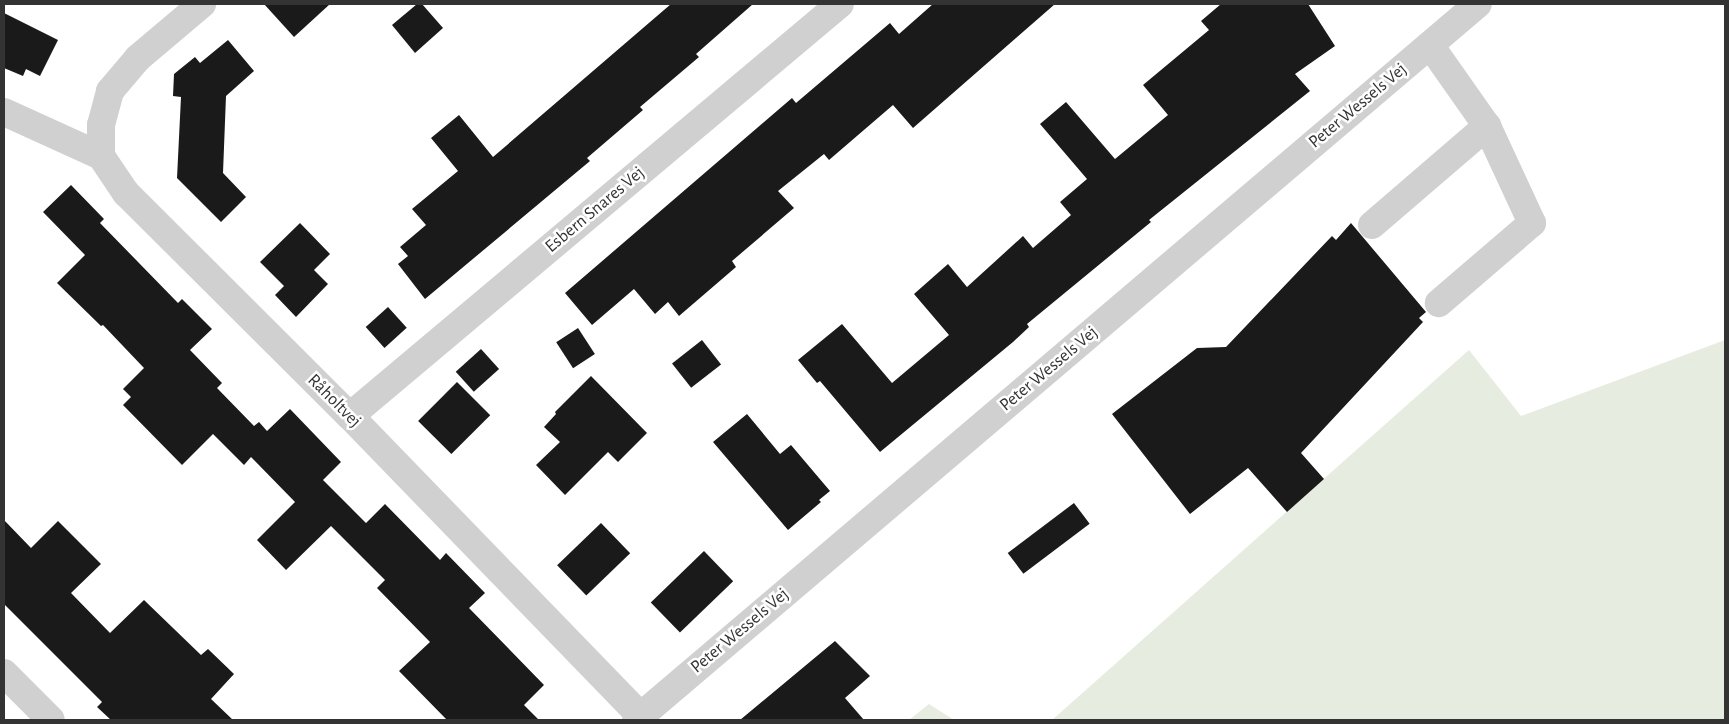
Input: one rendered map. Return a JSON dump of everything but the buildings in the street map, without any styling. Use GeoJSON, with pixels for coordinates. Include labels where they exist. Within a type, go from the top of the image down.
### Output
{"type":"FeatureCollection","features":[{"type":"Feature","properties":{"kind":"street"},"geometry":{"type":"LineString","coordinates":[[4,112],[101,156],[101,125],[110,91],[138,58],[202,4]]}},
{"type":"Feature","properties":{"kind":"street","name":"Esbern Snares Vej"},"geometry":{"type":"LineString","coordinates":[[350,416],[840,4]]}},
{"type":"Feature","properties":{"kind":"street","name":"Peter Wessels Vej"},"geometry":{"type":"LineString","coordinates":[[641,719],[1471,11]]}},
{"type":"Feature","properties":{"kind":"street"},"geometry":{"type":"LineString","coordinates":[[1430,45],[1487,126],[1532,223],[1439,303]]}},
{"type":"Feature","properties":{"kind":"street"},"geometry":{"type":"LineString","coordinates":[[1372,225],[1487,126]]}},
{"type":"Feature","properties":{"kind":"street","name":"Råholtvej"},"geometry":{"type":"LineString","coordinates":[[101,156],[126,193],[350,416],[641,719]]}},
{"type":"Feature","properties":{"kind":"street"},"geometry":{"type":"LineString","coordinates":[[4,673],[51,720]]}},
{"type":"Feature","properties":{"kind":"shaded area"},"geometry":{"type":"Polygon","coordinates":[[[1725,340],[1725,720],[1052,720],[1469,350],[1521,416],[1725,340]]]}},
{"type":"Feature","properties":{"kind":"shaded area"},"geometry":{"type":"Polygon","coordinates":[[[929,704],[954,720],[909,720],[929,704]]]}}]}
